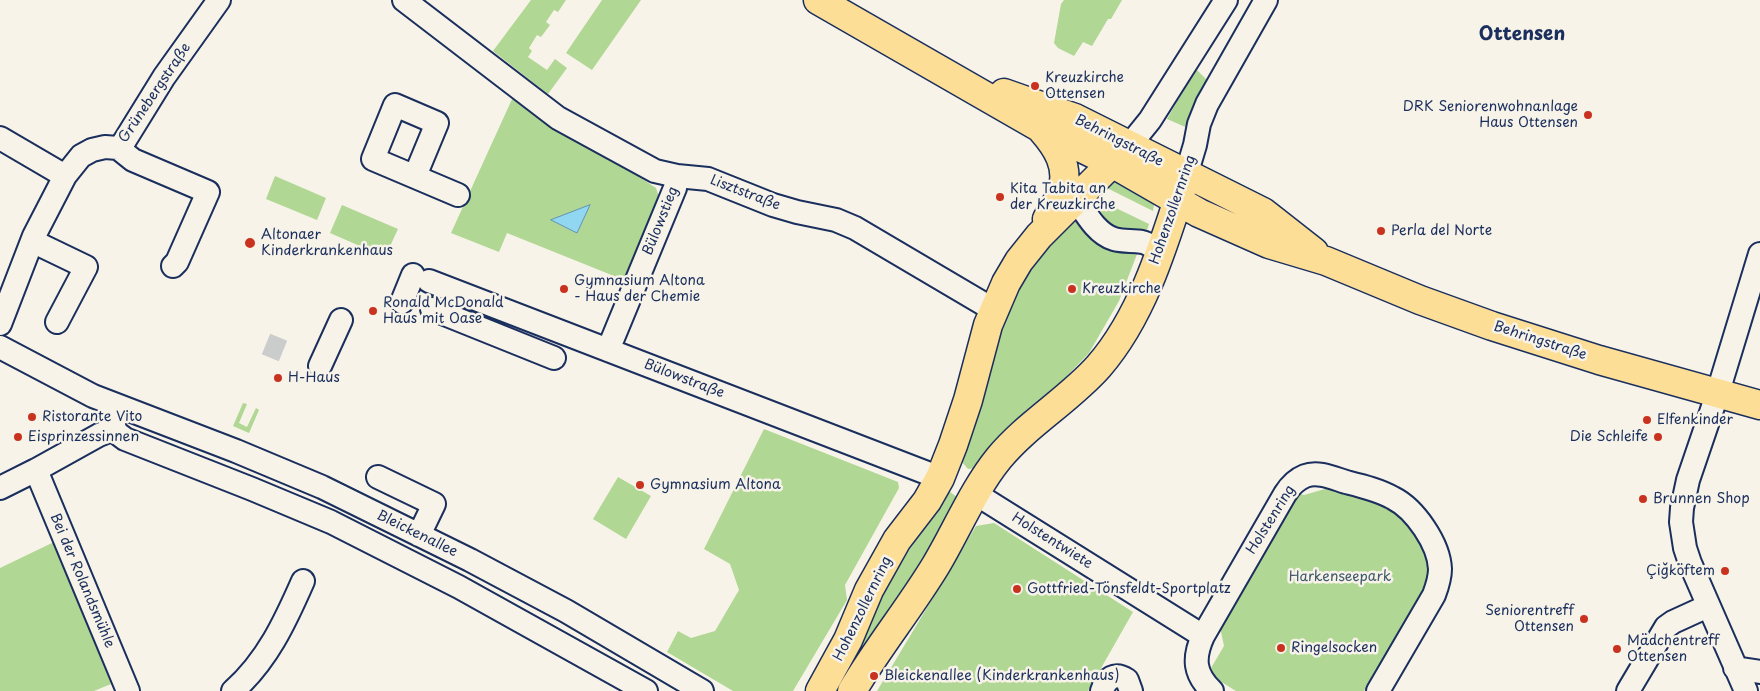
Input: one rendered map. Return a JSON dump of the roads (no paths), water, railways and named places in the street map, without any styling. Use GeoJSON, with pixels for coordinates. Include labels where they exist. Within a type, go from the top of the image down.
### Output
{"type":"FeatureCollection","features":[{"type":"Feature","properties":{"kind":"main road","name":"Behringstraße"},"geometry":{"type":"LineString","coordinates":[[818,0],[1039,127],[1186,175],[1263,212],[1326,261]]}},
{"type":"Feature","properties":{"kind":"main road","name":"Behringstraße"},"geometry":{"type":"LineString","coordinates":[[951,76],[1075,118],[1178,200],[1199,213],[1269,244],[1326,261],[1470,319],[1599,360],[1760,405]]}},
{"type":"Feature","properties":{"kind":"main road"},"geometry":{"type":"LineString","coordinates":[[1039,127],[1058,150],[1064,165],[1065,177],[1062,191],[1039,236]]}},
{"type":"Feature","properties":{"kind":"main road","name":"Hohenzollernring"},"geometry":{"type":"LineString","coordinates":[[820,691],[848,640],[874,581],[897,540],[927,501],[940,478],[968,400],[988,325],[1006,283],[1039,236],[1121,155]]}},
{"type":"Feature","properties":{"kind":"main road","name":"Hohenzollernring"},"geometry":{"type":"LineString","coordinates":[[852,691],[935,567],[976,494],[999,459],[1023,434],[1098,367],[1116,345],[1138,306],[1160,251],[1186,175]]}},
{"type":"Feature","properties":{"kind":"main road"},"geometry":{"type":"LineString","coordinates":[[940,478],[976,494]]}},
{"type":"Feature","properties":{"kind":"street","name":"Grünebergstraße"},"geometry":{"type":"LineString","coordinates":[[0,324],[32,241],[65,176],[81,156],[92,150],[118,148],[122,145],[164,77],[219,0]]}},
{"type":"Feature","properties":{"kind":"street","name":"Lisztstraße"},"geometry":{"type":"LineString","coordinates":[[404,0],[558,118],[655,171],[677,176],[708,179],[773,205],[836,220],[855,228],[994,310]]}},
{"type":"Feature","properties":{"kind":"street","name":"Hohenzollernring"},"geometry":{"type":"LineString","coordinates":[[1121,155],[1150,120],[1226,0]]}},
{"type":"Feature","properties":{"kind":"street","name":"Hohenzollernring"},"geometry":{"type":"LineString","coordinates":[[1186,175],[1199,124],[1207,104],[1266,0]]}},
{"type":"Feature","properties":{"kind":"street"},"geometry":{"type":"LineString","coordinates":[[0,138],[65,176]]}},
{"type":"Feature","properties":{"kind":"street"},"geometry":{"type":"LineString","coordinates":[[118,148],[174,188],[208,192],[177,262],[173,266]]}},
{"type":"Feature","properties":{"kind":"street"},"geometry":{"type":"LineString","coordinates":[[415,176],[458,195]]}},
{"type":"Feature","properties":{"kind":"street","name":"Bülowstieg"},"geometry":{"type":"LineString","coordinates":[[608,350],[675,188],[677,176]]}},
{"type":"Feature","properties":{"kind":"street"},"geometry":{"type":"LineString","coordinates":[[1076,199],[1093,223],[1104,234],[1113,239],[1143,242],[1160,251]]}},
{"type":"Feature","properties":{"kind":"street"},"geometry":{"type":"LineString","coordinates":[[32,241],[86,267],[57,322]]}},
{"type":"Feature","properties":{"kind":"street"},"geometry":{"type":"LineString","coordinates":[[1746,691],[1708,606],[1685,548],[1681,515],[1688,480],[1718,392],[1760,254]]}},
{"type":"Feature","properties":{"kind":"street","name":"Bülowstraße"},"geometry":{"type":"LineString","coordinates":[[402,302],[421,278],[940,478]]}},
{"type":"Feature","properties":{"kind":"street"},"geometry":{"type":"LineString","coordinates":[[432,309],[554,358]]}},
{"type":"Feature","properties":{"kind":"street"},"geometry":{"type":"LineString","coordinates":[[501,337],[512,313]]}},
{"type":"Feature","properties":{"kind":"street"},"geometry":{"type":"LineString","coordinates":[[320,366],[341,320]]}},
{"type":"Feature","properties":{"kind":"street","name":"Bleickenallee"},"geometry":{"type":"LineString","coordinates":[[0,347],[93,396],[236,451],[313,484],[419,535],[566,611],[702,691]]}},
{"type":"Feature","properties":{"kind":"street"},"geometry":{"type":"LineString","coordinates":[[0,488],[114,428],[113,419],[118,406]]}},
{"type":"Feature","properties":{"kind":"street","name":"Bleickenallee"},"geometry":{"type":"LineString","coordinates":[[114,428],[120,437],[149,450],[252,488],[331,522],[459,586],[642,690]]}},
{"type":"Feature","properties":{"kind":"street","name":"Bei der Rolandsmühle"},"geometry":{"type":"LineString","coordinates":[[36,470],[128,691]]}},
{"type":"Feature","properties":{"kind":"street","name":"Holstenring"},"geometry":{"type":"LineString","coordinates":[[1203,636],[1247,558],[1293,483],[1304,476],[1314,474],[1373,490],[1394,498],[1406,506],[1414,515],[1432,544],[1440,569],[1439,581],[1434,595],[1378,691]]}},
{"type":"Feature","properties":{"kind":"street"},"geometry":{"type":"LineString","coordinates":[[378,477],[434,504],[419,535]]}},
{"type":"Feature","properties":{"kind":"street","name":"Holstentwiete"},"geometry":{"type":"LineString","coordinates":[[976,494],[1203,636]]}},
{"type":"Feature","properties":{"kind":"street"},"geometry":{"type":"LineString","coordinates":[[233,691],[254,670],[271,647],[303,582]]}},
{"type":"Feature","properties":{"kind":"street"},"geometry":{"type":"LineString","coordinates":[[1628,691],[1666,626],[1708,606]]}},
{"type":"Feature","properties":{"kind":"street"},"geometry":{"type":"LineString","coordinates":[[1203,636],[1197,650],[1196,665],[1200,677],[1212,691]]}},
{"type":"Feature","properties":{"kind":"street"},"geometry":{"type":"LineString","coordinates":[[1735,668],[1760,672]]}},
{"type":"Feature","properties":{"kind":"street"},"geometry":{"type":"LineString","coordinates":[[1102,691],[1107,680],[1120,676],[1127,680],[1131,691]]}},
{"type":"Feature","properties":{"kind":"water"},"geometry":{"type":"Polygon","coordinates":[[[590,205],[577,233],[551,220],[590,205]]]}},
{"type":"Feature","properties":{"kind":"tunnel"},"geometry":{"type":"LineString","coordinates":[[266,344],[283,351]]}},
{"type":"Feature","properties":{"kind":"place","name":"Kreuzkirche Ottensen"},"geometry":{"type":"Point","coordinates":[1035,86]}},
{"type":"Feature","properties":{"kind":"place","name":"DRK Seniorenwohnanlage Haus Ottensen"},"geometry":{"type":"Point","coordinates":[1588,115]}},
{"type":"Feature","properties":{"kind":"place","name":"Kita Tabita an der Kreuzkirche"},"geometry":{"type":"Point","coordinates":[1000,197]}},
{"type":"Feature","properties":{"kind":"place","name":"Perla del Norte"},"geometry":{"type":"Point","coordinates":[1381,231]}},
{"type":"Feature","properties":{"kind":"place","name":"Altonaer Kinderkrankenhaus"},"geometry":{"type":"Point","coordinates":[250,243]}},
{"type":"Feature","properties":{"kind":"place","name":"Gymnasium Altona - Haus der Chemie"},"geometry":{"type":"Point","coordinates":[564,289]}},
{"type":"Feature","properties":{"kind":"place","name":"Kreuzkirche"},"geometry":{"type":"Point","coordinates":[1072,289]}},
{"type":"Feature","properties":{"kind":"place","name":"Ronald McDonald Haus mit Oase"},"geometry":{"type":"Point","coordinates":[373,311]}},
{"type":"Feature","properties":{"kind":"place","name":"H-Haus"},"geometry":{"type":"Point","coordinates":[278,378]}},
{"type":"Feature","properties":{"kind":"place","name":"Ristorante Vito"},"geometry":{"type":"Point","coordinates":[32,417]}},
{"type":"Feature","properties":{"kind":"place","name":"Elfenkinder"},"geometry":{"type":"Point","coordinates":[1647,420]}},
{"type":"Feature","properties":{"kind":"place","name":"Eisprinzessinnen"},"geometry":{"type":"Point","coordinates":[18,437]}},
{"type":"Feature","properties":{"kind":"place","name":"Die Schleife"},"geometry":{"type":"Point","coordinates":[1658,437]}},
{"type":"Feature","properties":{"kind":"place","name":"Gymnasium Altona"},"geometry":{"type":"Point","coordinates":[640,485]}},
{"type":"Feature","properties":{"kind":"place","name":"Brunnen Shop"},"geometry":{"type":"Point","coordinates":[1643,499]}},
{"type":"Feature","properties":{"kind":"place","name":"Çiğköftem"},"geometry":{"type":"Point","coordinates":[1725,571]}},
{"type":"Feature","properties":{"kind":"place","name":"Gottfried-Tönsfeldt-Sportplatz"},"geometry":{"type":"Point","coordinates":[1017,589]}},
{"type":"Feature","properties":{"kind":"place","name":"Seniorentreff Ottensen"},"geometry":{"type":"Point","coordinates":[1584,619]}},
{"type":"Feature","properties":{"kind":"place","name":"Ringelsocken"},"geometry":{"type":"Point","coordinates":[1281,648]}},
{"type":"Feature","properties":{"kind":"place","name":"Mädchentreff Ottensen"},"geometry":{"type":"Point","coordinates":[1617,649]}},
{"type":"Feature","properties":{"kind":"place","name":"Bleickenallee (Kinderkrankenhaus)"},"geometry":{"type":"Point","coordinates":[874,676]}},
{"type":"Feature","properties":{"kind":"district","name":"Ottensen"},"geometry":{"type":"Point","coordinates":[1522,35]}},
{"type":"Feature","properties":{"kind":"park label","name":"Harkenseepark"},"geometry":{"type":"Point","coordinates":[1340,577]}}]}
